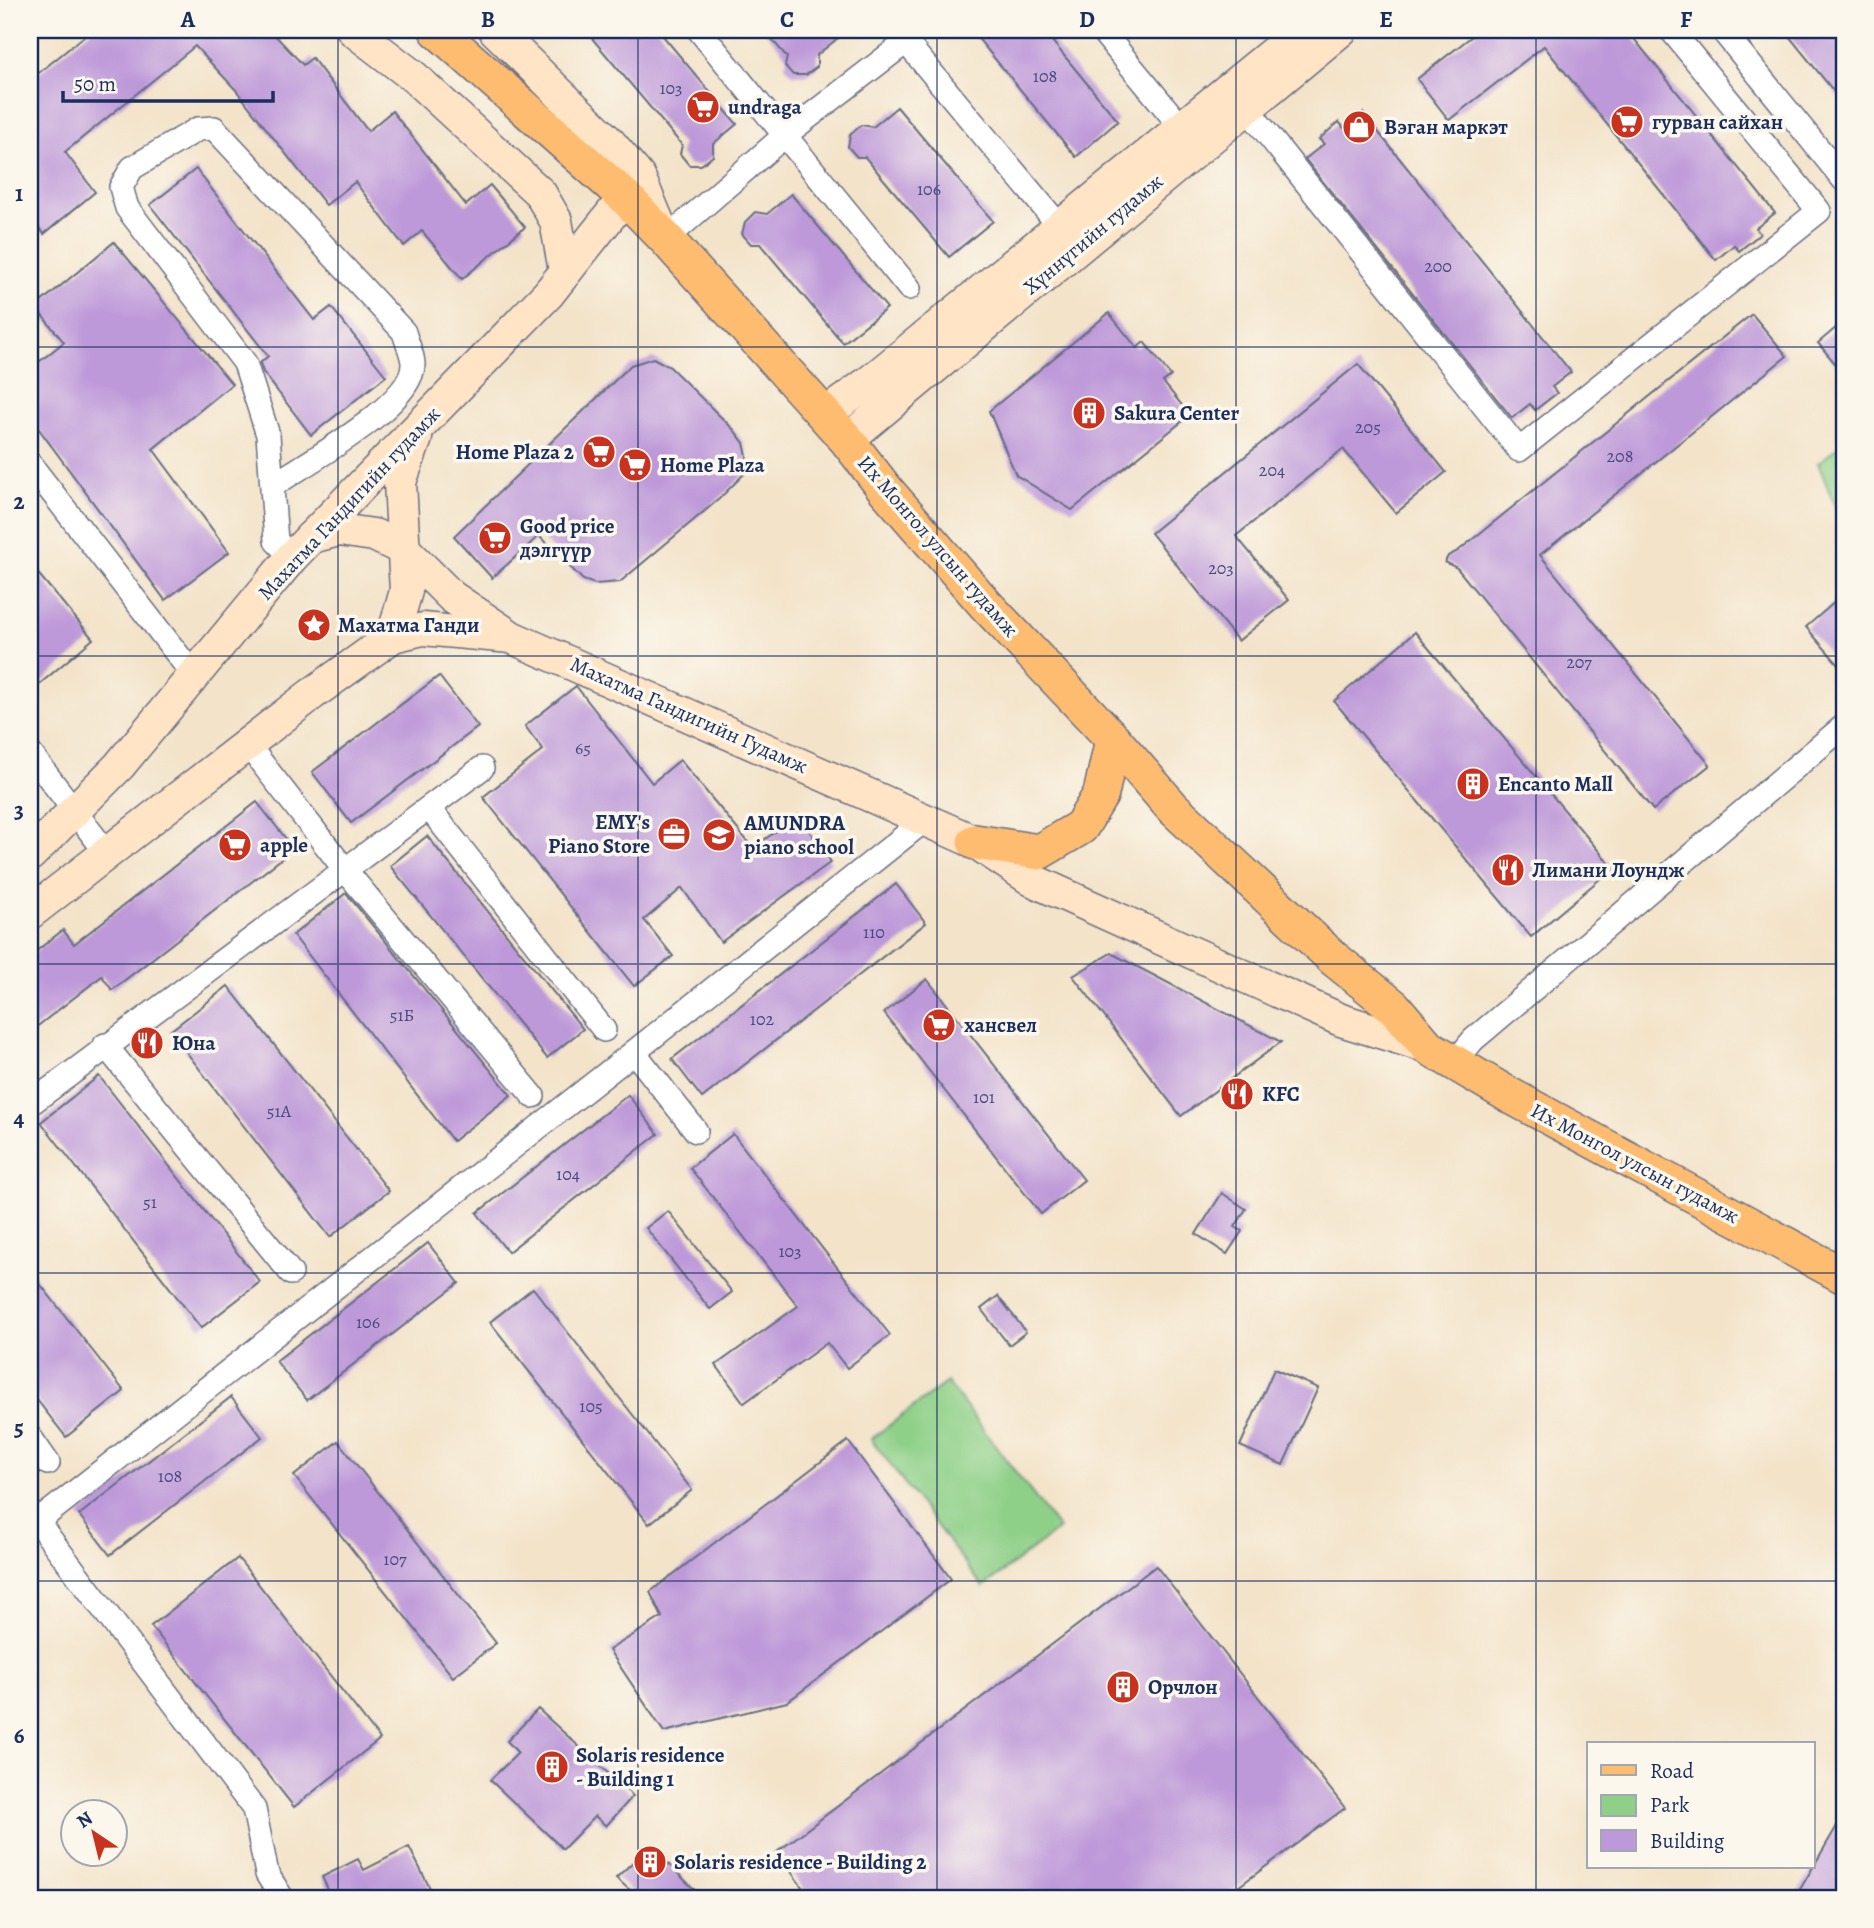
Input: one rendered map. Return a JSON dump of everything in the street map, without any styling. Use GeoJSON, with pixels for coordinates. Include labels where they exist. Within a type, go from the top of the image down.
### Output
{"type":"FeatureCollection","features":[{"type":"Feature","properties":{"kind":"main road"},"geometry":{"type":"LineString","coordinates":[[353,30],[414,77],[540,193],[556,221],[565,271]]}},
{"type":"Feature","properties":{"kind":"main road"},"geometry":{"type":"LineString","coordinates":[[495,30],[611,145],[639,177],[666,239]]}},
{"type":"Feature","properties":{"kind":"main road","name":"Хүннүгийн гудамж"},"geometry":{"type":"LineString","coordinates":[[824,415],[872,380],[1061,228],[1301,30]]}},
{"type":"Feature","properties":{"kind":"main road","name":"Хүннүгийн гудамж"},"geometry":{"type":"LineString","coordinates":[[847,440],[1341,30]]}},
{"type":"Feature","properties":{"kind":"main road","name":"Их Монгол улсын гудамж"},"geometry":{"type":"LineString","coordinates":[[444,36],[625,197],[666,239],[847,440],[885,489],[986,605],[1113,739],[1172,807],[1333,958],[1394,1007],[1442,1054]]}},
{"type":"Feature","properties":{"kind":"main road","name":"Махатма Гандигийн гудамж"},"geometry":{"type":"LineString","coordinates":[[30,855],[119,766],[302,547],[548,294],[625,197]]}},
{"type":"Feature","properties":{"kind":"main road"},"geometry":{"type":"LineString","coordinates":[[30,913],[247,744],[393,636],[406,592],[400,482],[420,427]]}},
{"type":"Feature","properties":{"kind":"main road"},"geometry":{"type":"LineString","coordinates":[[302,547],[339,530],[374,535],[405,550],[452,597],[511,637]]}},
{"type":"Feature","properties":{"kind":"main road","name":"Махатма Гандигийн Гудамж"},"geometry":{"type":"LineString","coordinates":[[393,636],[423,629],[511,637],[975,842]]}},
{"type":"Feature","properties":{"kind":"main road"},"geometry":{"type":"LineString","coordinates":[[975,842],[1039,852],[1081,827],[1101,794],[1113,739]]}},
{"type":"Feature","properties":{"kind":"main road","name":"Их Монгол улсын гудамж"},"geometry":{"type":"LineString","coordinates":[[975,842],[1032,880],[1341,1020],[1442,1054],[1509,1095],[1844,1276]]}},
{"type":"Feature","properties":{"kind":"street"},"geometry":{"type":"LineString","coordinates":[[699,30],[909,288]]}},
{"type":"Feature","properties":{"kind":"street"},"geometry":{"type":"LineString","coordinates":[[1101,30],[1182,128]]}},
{"type":"Feature","properties":{"kind":"street"},"geometry":{"type":"LineString","coordinates":[[1246,107],[1519,450],[1819,211],[1671,30]]}},
{"type":"Feature","properties":{"kind":"street"},"geometry":{"type":"LineString","coordinates":[[1721,30],[1844,179]]}},
{"type":"Feature","properties":{"kind":"street"},"geometry":{"type":"LineString","coordinates":[[666,239],[901,36],[1061,228]]}},
{"type":"Feature","properties":{"kind":"street"},"geometry":{"type":"LineString","coordinates":[[272,486],[373,419],[407,386],[413,364],[404,332],[214,128],[198,130],[132,168],[121,187],[127,208],[244,363],[268,435],[276,541],[302,547]]}},
{"type":"Feature","properties":{"kind":"street"},"geometry":{"type":"LineString","coordinates":[[30,464],[195,677]]}},
{"type":"Feature","properties":{"kind":"street"},"geometry":{"type":"LineString","coordinates":[[1442,1054],[1473,1040],[1844,726]]}},
{"type":"Feature","properties":{"kind":"street"},"geometry":{"type":"LineString","coordinates":[[247,744],[346,870],[533,1096]]}},
{"type":"Feature","properties":{"kind":"street"},"geometry":{"type":"LineString","coordinates":[[30,753],[106,852]]}},
{"type":"Feature","properties":{"kind":"street"},"geometry":{"type":"LineString","coordinates":[[30,1104],[105,1045],[482,768]]}},
{"type":"Feature","properties":{"kind":"street"},"geometry":{"type":"LineString","coordinates":[[429,808],[604,1030]]}},
{"type":"Feature","properties":{"kind":"street"},"geometry":{"type":"LineString","coordinates":[[282,1898],[267,1874],[254,1809],[34,1517],[634,1052],[925,820]]}},
{"type":"Feature","properties":{"kind":"street"},"geometry":{"type":"LineString","coordinates":[[105,1045],[291,1273]]}},
{"type":"Feature","properties":{"kind":"street"},"geometry":{"type":"LineString","coordinates":[[634,1052],[696,1131]]}},
{"type":"Feature","properties":{"kind":"street"},"geometry":{"type":"LineString","coordinates":[[30,1437],[48,1464]]}},
{"type":"Feature","properties":{"kind":"green space"},"geometry":{"type":"Polygon","coordinates":[[[1844,442],[1844,522],[1842,524],[1818,463],[1844,442]]]}},
{"type":"Feature","properties":{"kind":"green space"},"geometry":{"type":"Polygon","coordinates":[[[947,1382],[1059,1529],[983,1587],[871,1439],[947,1382]]]}},
{"type":"Feature","properties":{"kind":"building"},"geometry":{"type":"Polygon","coordinates":[[[92,30],[270,30],[303,65],[312,58],[368,131],[392,111],[466,205],[490,185],[525,227],[462,279],[422,231],[404,246],[355,182],[326,205],[236,90],[195,46],[65,152],[95,192],[44,234],[30,217],[30,80],[92,30]]]}},
{"type":"Feature","properties":{"kind":"building"},"geometry":{"type":"Polygon","coordinates":[[[585,30],[658,30],[737,124],[713,144],[713,156],[701,165],[689,165],[680,154],[682,145],[585,30]]]}},
{"type":"Feature","properties":{"kind":"building"},"geometry":{"type":"Polygon","coordinates":[[[764,30],[848,30],[817,55],[817,67],[806,75],[793,75],[785,66],[787,57],[764,30]]]}},
{"type":"Feature","properties":{"kind":"building"},"geometry":{"type":"Polygon","coordinates":[[[971,30],[1043,30],[1118,121],[1076,157],[971,30]]]}},
{"type":"Feature","properties":{"kind":"building"},"geometry":{"type":"Polygon","coordinates":[[[1480,30],[1627,30],[1775,213],[1756,228],[1760,234],[1739,251],[1734,245],[1716,260],[1544,46],[1449,120],[1417,79],[1480,30]]]}},
{"type":"Feature","properties":{"kind":"building"},"geometry":{"type":"Polygon","coordinates":[[[1784,30],[1844,30],[1844,104],[1784,30]]]}},
{"type":"Feature","properties":{"kind":"building"},"geometry":{"type":"Polygon","coordinates":[[[897,107],[993,221],[949,257],[865,157],[857,157],[848,147],[850,135],[861,125],[873,127],[897,107]]]}},
{"type":"Feature","properties":{"kind":"building"},"geometry":{"type":"Polygon","coordinates":[[[1363,113],[1571,372],[1552,387],[1557,393],[1535,410],[1530,404],[1512,418],[1305,159],[1324,144],[1319,139],[1339,122],[1344,128],[1363,113]]]}},
{"type":"Feature","properties":{"kind":"building"},"geometry":{"type":"Polygon","coordinates":[[[196,169],[314,320],[331,307],[386,376],[311,435],[263,372],[260,363],[268,356],[150,205],[196,169]]]}},
{"type":"Feature","properties":{"kind":"building"},"geometry":{"type":"Polygon","coordinates":[[[791,194],[887,308],[843,343],[760,244],[751,244],[742,234],[745,222],[755,212],[767,214],[791,194]]]}},
{"type":"Feature","properties":{"kind":"building"},"geometry":{"type":"Polygon","coordinates":[[[114,242],[232,384],[153,449],[229,552],[165,600],[30,417],[30,369],[64,342],[35,307],[114,242]]]}},
{"type":"Feature","properties":{"kind":"building","name":"Sakura Center"},"geometry":{"type":"Polygon","coordinates":[[[1109,313],[1137,348],[1144,342],[1171,376],[1163,382],[1190,415],[1072,510],[1016,475],[989,411],[1109,313]]]}},
{"type":"Feature","properties":{"kind":"building"},"geometry":{"type":"Polygon","coordinates":[[[1752,314],[1787,356],[1540,555],[1710,765],[1653,810],[1457,568],[1445,562],[1448,556],[1458,551],[1752,314]]]}},
{"type":"Feature","properties":{"kind":"building"},"geometry":{"type":"Polygon","coordinates":[[[1844,321],[1844,374],[1818,343],[1844,321]]]}},
{"type":"Feature","properties":{"kind":"building","name":"Home Plaza"},"geometry":{"type":"Polygon","coordinates":[[[653,358],[670,367],[734,430],[744,443],[747,456],[744,474],[719,499],[620,582],[595,584],[583,580],[539,536],[492,578],[454,536],[631,365],[653,358]]]}},
{"type":"Feature","properties":{"kind":"building"},"geometry":{"type":"Polygon","coordinates":[[[1358,364],[1446,472],[1396,513],[1343,449],[1236,536],[1289,600],[1238,641],[1151,533],[1358,364]]]}},
{"type":"Feature","properties":{"kind":"building"},"geometry":{"type":"Polygon","coordinates":[[[30,564],[93,639],[30,692],[30,564]]]}},
{"type":"Feature","properties":{"kind":"building"},"geometry":{"type":"Polygon","coordinates":[[[1844,594],[1844,671],[1806,627],[1844,594]]]}},
{"type":"Feature","properties":{"kind":"building"},"geometry":{"type":"Polygon","coordinates":[[[1415,632],[1613,868],[1531,937],[1334,701],[1415,632]]]}},
{"type":"Feature","properties":{"kind":"building"},"geometry":{"type":"Polygon","coordinates":[[[439,676],[478,727],[351,823],[312,772],[439,676]]]}},
{"type":"Feature","properties":{"kind":"building"},"geometry":{"type":"Polygon","coordinates":[[[576,686],[652,783],[680,760],[753,848],[798,815],[831,862],[721,942],[682,888],[644,920],[673,956],[634,986],[483,797],[543,750],[525,726],[576,686]]]}},
{"type":"Feature","properties":{"kind":"building"},"geometry":{"type":"Polygon","coordinates":[[[257,802],[294,849],[112,990],[102,976],[30,1032],[30,956],[63,930],[74,944],[257,802]]]}},
{"type":"Feature","properties":{"kind":"building"},"geometry":{"type":"Polygon","coordinates":[[[427,836],[583,1029],[547,1058],[390,866],[427,836]]]}},
{"type":"Feature","properties":{"kind":"building"},"geometry":{"type":"Polygon","coordinates":[[[896,884],[926,923],[702,1098],[672,1059],[896,884]]]}},
{"type":"Feature","properties":{"kind":"building"},"geometry":{"type":"Polygon","coordinates":[[[346,893],[511,1095],[453,1141],[293,935],[346,893]]]}},
{"type":"Feature","properties":{"kind":"building"},"geometry":{"type":"Polygon","coordinates":[[[1111,953],[1281,1042],[1181,1116],[1073,976],[1111,953]]]}},
{"type":"Feature","properties":{"kind":"building"},"geometry":{"type":"Polygon","coordinates":[[[927,979],[1084,1180],[1041,1214],[884,1013],[927,979]]]}},
{"type":"Feature","properties":{"kind":"building"},"geometry":{"type":"Polygon","coordinates":[[[228,986],[389,1191],[330,1237],[170,1031],[228,986]]]}},
{"type":"Feature","properties":{"kind":"building"},"geometry":{"type":"Polygon","coordinates":[[[99,1076],[260,1282],[201,1328],[41,1122],[99,1076]]]}},
{"type":"Feature","properties":{"kind":"building"},"geometry":{"type":"Polygon","coordinates":[[[628,1095],[658,1134],[508,1252],[477,1213],[628,1095]]]}},
{"type":"Feature","properties":{"kind":"building"},"geometry":{"type":"Polygon","coordinates":[[[733,1134],[890,1335],[847,1368],[827,1343],[744,1403],[716,1365],[798,1306],[690,1168],[733,1134]]]}},
{"type":"Feature","properties":{"kind":"building"},"geometry":{"type":"Polygon","coordinates":[[[1222,1193],[1246,1209],[1235,1227],[1242,1231],[1227,1254],[1196,1234],[1222,1193]]]}},
{"type":"Feature","properties":{"kind":"building"},"geometry":{"type":"Polygon","coordinates":[[[668,1211],[732,1292],[710,1309],[646,1228],[668,1211]]]}},
{"type":"Feature","properties":{"kind":"building"},"geometry":{"type":"Polygon","coordinates":[[[428,1243],[459,1283],[307,1400],[276,1361],[428,1243]]]}},
{"type":"Feature","properties":{"kind":"building"},"geometry":{"type":"Polygon","coordinates":[[[30,1271],[124,1391],[66,1437],[30,1391],[30,1271]]]}},
{"type":"Feature","properties":{"kind":"building"},"geometry":{"type":"Polygon","coordinates":[[[533,1288],[692,1490],[649,1524],[490,1322],[533,1288]]]}},
{"type":"Feature","properties":{"kind":"building"},"geometry":{"type":"Polygon","coordinates":[[[998,1296],[1026,1332],[1009,1345],[981,1309],[998,1296]]]}},
{"type":"Feature","properties":{"kind":"building"},"geometry":{"type":"Polygon","coordinates":[[[1274,1369],[1318,1388],[1283,1465],[1240,1446],[1274,1369]]]}},
{"type":"Feature","properties":{"kind":"building"},"geometry":{"type":"Polygon","coordinates":[[[231,1397],[262,1437],[110,1555],[79,1515],[231,1397]]]}},
{"type":"Feature","properties":{"kind":"building"},"geometry":{"type":"Polygon","coordinates":[[[338,1441],[496,1643],[453,1677],[294,1476],[338,1441]]]}},
{"type":"Feature","properties":{"kind":"building"},"geometry":{"type":"Polygon","coordinates":[[[848,1441],[951,1579],[787,1702],[664,1732],[609,1650],[662,1617],[650,1592],[848,1441]]]}},
{"type":"Feature","properties":{"kind":"building"},"geometry":{"type":"Polygon","coordinates":[[[238,1558],[380,1739],[294,1807],[151,1626],[238,1558]]]}},
{"type":"Feature","properties":{"kind":"building","name":"Орчлон"},"geometry":{"type":"Polygon","coordinates":[[[1156,1566],[1345,1808],[1223,1898],[810,1898],[777,1852],[1156,1566]]]}},
{"type":"Feature","properties":{"kind":"building","name":"Solaris residence - Building 1"},"geometry":{"type":"Polygon","coordinates":[[[538,1709],[633,1796],[606,1826],[595,1816],[563,1849],[490,1780],[518,1753],[507,1741],[538,1709]]]}},
{"type":"Feature","properties":{"kind":"building"},"geometry":{"type":"Polygon","coordinates":[[[1844,1814],[1844,1898],[1795,1898],[1844,1814]]]}},
{"type":"Feature","properties":{"kind":"building","name":"Solaris residence - Building 2"},"geometry":{"type":"Polygon","coordinates":[[[650,1846],[703,1898],[639,1898],[616,1878],[650,1846]]]}},
{"type":"Feature","properties":{"kind":"building"},"geometry":{"type":"Polygon","coordinates":[[[409,1847],[435,1898],[332,1898],[322,1877],[358,1859],[364,1870],[409,1847]]]}},
{"type":"Feature","properties":{"kind":"place","name":"undraga"},"geometry":{"type":"Point","coordinates":[703,107]}},
{"type":"Feature","properties":{"kind":"place","name":"гурван сайхан"},"geometry":{"type":"Point","coordinates":[1627,122]}},
{"type":"Feature","properties":{"kind":"place","name":"Вэган маркэт"},"geometry":{"type":"Point","coordinates":[1359,127]}},
{"type":"Feature","properties":{"kind":"place","name":"Sakura Center"},"geometry":{"type":"Point","coordinates":[1089,413]}},
{"type":"Feature","properties":{"kind":"place","name":"Home Plaza 2"},"geometry":{"type":"Point","coordinates":[599,452]}},
{"type":"Feature","properties":{"kind":"place","name":"Home Plaza"},"geometry":{"type":"Point","coordinates":[635,465]}},
{"type":"Feature","properties":{"kind":"place","name":"Good price дэлгүүр"},"geometry":{"type":"Point","coordinates":[495,538]}},
{"type":"Feature","properties":{"kind":"place","name":"Махатма Ганди"},"geometry":{"type":"Point","coordinates":[314,625]}},
{"type":"Feature","properties":{"kind":"place","name":"Encanto Mall"},"geometry":{"type":"Point","coordinates":[1473,784]}},
{"type":"Feature","properties":{"kind":"place","name":"EMY's Piano Store"},"geometry":{"type":"Point","coordinates":[674,834]}},
{"type":"Feature","properties":{"kind":"place","name":"AMUNDRA piano school"},"geometry":{"type":"Point","coordinates":[719,835]}},
{"type":"Feature","properties":{"kind":"place","name":"apple"},"geometry":{"type":"Point","coordinates":[235,845]}},
{"type":"Feature","properties":{"kind":"place","name":"Лимани Лоундж"},"geometry":{"type":"Point","coordinates":[1508,870]}},
{"type":"Feature","properties":{"kind":"place","name":"хансвел"},"geometry":{"type":"Point","coordinates":[939,1025]}},
{"type":"Feature","properties":{"kind":"place","name":"Юна"},"geometry":{"type":"Point","coordinates":[147,1043]}},
{"type":"Feature","properties":{"kind":"place","name":"KFC"},"geometry":{"type":"Point","coordinates":[1237,1094]}},
{"type":"Feature","properties":{"kind":"place","name":"Орчлон"},"geometry":{"type":"Point","coordinates":[1123,1687]}},
{"type":"Feature","properties":{"kind":"place","name":"Solaris residence - Building 1"},"geometry":{"type":"Point","coordinates":[552,1767]}},
{"type":"Feature","properties":{"kind":"place","name":"Solaris residence - Building 2"},"geometry":{"type":"Point","coordinates":[650,1862]}}]}
